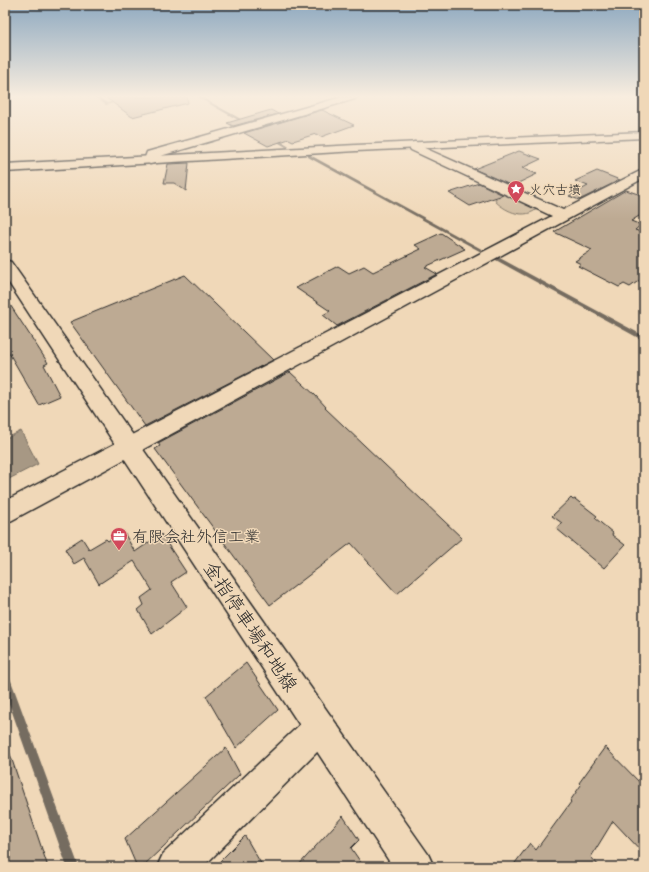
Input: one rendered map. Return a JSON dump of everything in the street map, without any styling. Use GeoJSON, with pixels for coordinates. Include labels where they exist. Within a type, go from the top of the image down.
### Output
{"type":"FeatureCollection","features":[{"type":"Feature","properties":{"kind":"street"},"geometry":{"type":"LineString","coordinates":[[150,160],[151,155],[211,138]]}},
{"type":"Feature","properties":{"kind":"street"},"geometry":{"type":"LineString","coordinates":[[5,168],[414,145],[582,138]]}},
{"type":"Feature","properties":{"kind":"street"},"geometry":{"type":"LineString","coordinates":[[414,145],[415,148],[564,216]]}},
{"type":"Feature","properties":{"kind":"street"},"geometry":{"type":"LineString","coordinates":[[5,513],[644,173]]}},
{"type":"Feature","properties":{"kind":"street","name":"金指停車場和地線"},"geometry":{"type":"LineString","coordinates":[[5,265],[415,867]]}},
{"type":"Feature","properties":{"kind":"street"},"geometry":{"type":"LineString","coordinates":[[176,867],[320,727]]}},
{"type":"Feature","properties":{"kind":"shaded area"},"geometry":{"type":"Polygon","coordinates":[[[503,195],[507,195],[538,208],[528,214],[516,213],[505,209],[495,200],[503,195]]]}},
{"type":"Feature","properties":{"kind":"shaded area"},"geometry":{"type":"Polygon","coordinates":[[[21,431],[38,464],[5,481],[5,439],[21,431]]]}},
{"type":"Feature","properties":{"kind":"building"},"geometry":{"type":"Polygon","coordinates":[[[253,138],[304,138],[293,141],[289,139],[268,146],[253,138]]]}},
{"type":"Feature","properties":{"kind":"building"},"geometry":{"type":"Polygon","coordinates":[[[519,151],[541,159],[522,168],[537,174],[512,186],[474,169],[519,151]]]}},
{"type":"Feature","properties":{"kind":"building"},"geometry":{"type":"Polygon","coordinates":[[[189,163],[186,191],[174,183],[164,183],[168,164],[189,163]]]}},
{"type":"Feature","properties":{"kind":"building"},"geometry":{"type":"Polygon","coordinates":[[[597,171],[620,180],[579,200],[569,196],[588,186],[575,181],[597,171]]]}},
{"type":"Feature","properties":{"kind":"building"},"geometry":{"type":"Polygon","coordinates":[[[479,183],[503,195],[470,206],[449,193],[479,183]]]}},
{"type":"Feature","properties":{"kind":"building"},"geometry":{"type":"Polygon","coordinates":[[[626,190],[644,196],[644,213],[631,221],[641,225],[635,230],[644,233],[644,277],[630,287],[624,284],[619,287],[578,266],[581,264],[575,261],[592,250],[554,232],[626,190]]]}},
{"type":"Feature","properties":{"kind":"building"},"geometry":{"type":"Polygon","coordinates":[[[441,233],[465,249],[425,267],[437,274],[337,326],[323,315],[330,311],[296,288],[338,266],[349,273],[364,266],[373,272],[421,249],[415,245],[441,233]]]}},
{"type":"Feature","properties":{"kind":"building"},"geometry":{"type":"Polygon","coordinates":[[[185,275],[273,360],[145,426],[70,322],[185,275]]]}},
{"type":"Feature","properties":{"kind":"building"},"geometry":{"type":"Polygon","coordinates":[[[5,297],[48,363],[44,365],[60,396],[39,405],[5,346],[5,297]]]}},
{"type":"Feature","properties":{"kind":"building"},"geometry":{"type":"Polygon","coordinates":[[[290,372],[315,395],[326,407],[325,408],[462,538],[397,594],[351,543],[270,605],[155,449],[160,446],[158,443],[290,372]]]}},
{"type":"Feature","properties":{"kind":"building"},"geometry":{"type":"Polygon","coordinates":[[[571,498],[573,500],[575,499],[597,516],[595,518],[613,533],[612,535],[625,545],[604,568],[557,529],[562,523],[552,516],[571,498]]]}},
{"type":"Feature","properties":{"kind":"building"},"geometry":{"type":"Polygon","coordinates":[[[123,531],[135,552],[161,534],[186,572],[171,582],[187,607],[152,634],[138,610],[144,605],[141,598],[152,590],[134,561],[99,584],[84,558],[74,564],[65,549],[82,538],[89,549],[106,539],[108,541],[123,531]]]}},
{"type":"Feature","properties":{"kind":"building"},"geometry":{"type":"Polygon","coordinates":[[[246,663],[278,710],[236,748],[206,696],[246,663]]]}},
{"type":"Feature","properties":{"kind":"building"},"geometry":{"type":"Polygon","coordinates":[[[605,747],[644,787],[644,854],[613,821],[591,857],[600,867],[512,867],[530,843],[536,850],[571,802],[570,801],[581,785],[579,783],[605,747]]]}},
{"type":"Feature","properties":{"kind":"building"},"geometry":{"type":"Polygon","coordinates":[[[5,748],[8,748],[48,867],[5,867],[5,748]]]}},
{"type":"Feature","properties":{"kind":"building"},"geometry":{"type":"Polygon","coordinates":[[[226,748],[240,774],[142,867],[137,867],[125,839],[226,748]]]}},
{"type":"Feature","properties":{"kind":"building"},"geometry":{"type":"Polygon","coordinates":[[[343,816],[359,840],[351,848],[364,867],[297,867],[343,816]]]}},
{"type":"Feature","properties":{"kind":"building"},"geometry":{"type":"Polygon","coordinates":[[[245,836],[263,867],[214,867],[245,836]]]}},
{"type":"Feature","properties":{"kind":"waterway"},"geometry":{"type":"LineString","coordinates":[[273,138],[287,146]]}},
{"type":"Feature","properties":{"kind":"waterway"},"geometry":{"type":"LineString","coordinates":[[309,156],[485,252]]}},
{"type":"Feature","properties":{"kind":"waterway"},"geometry":{"type":"LineString","coordinates":[[496,258],[644,339]]}},
{"type":"Feature","properties":{"kind":"waterway"},"geometry":{"type":"LineString","coordinates":[[5,678],[73,867]]}},
{"type":"Feature","properties":{"kind":"place","name":"火穴古墳"},"geometry":{"type":"Point","coordinates":[516,204]}},
{"type":"Feature","properties":{"kind":"place","name":"有限会社外信工業"},"geometry":{"type":"Point","coordinates":[119,551]}}]}
